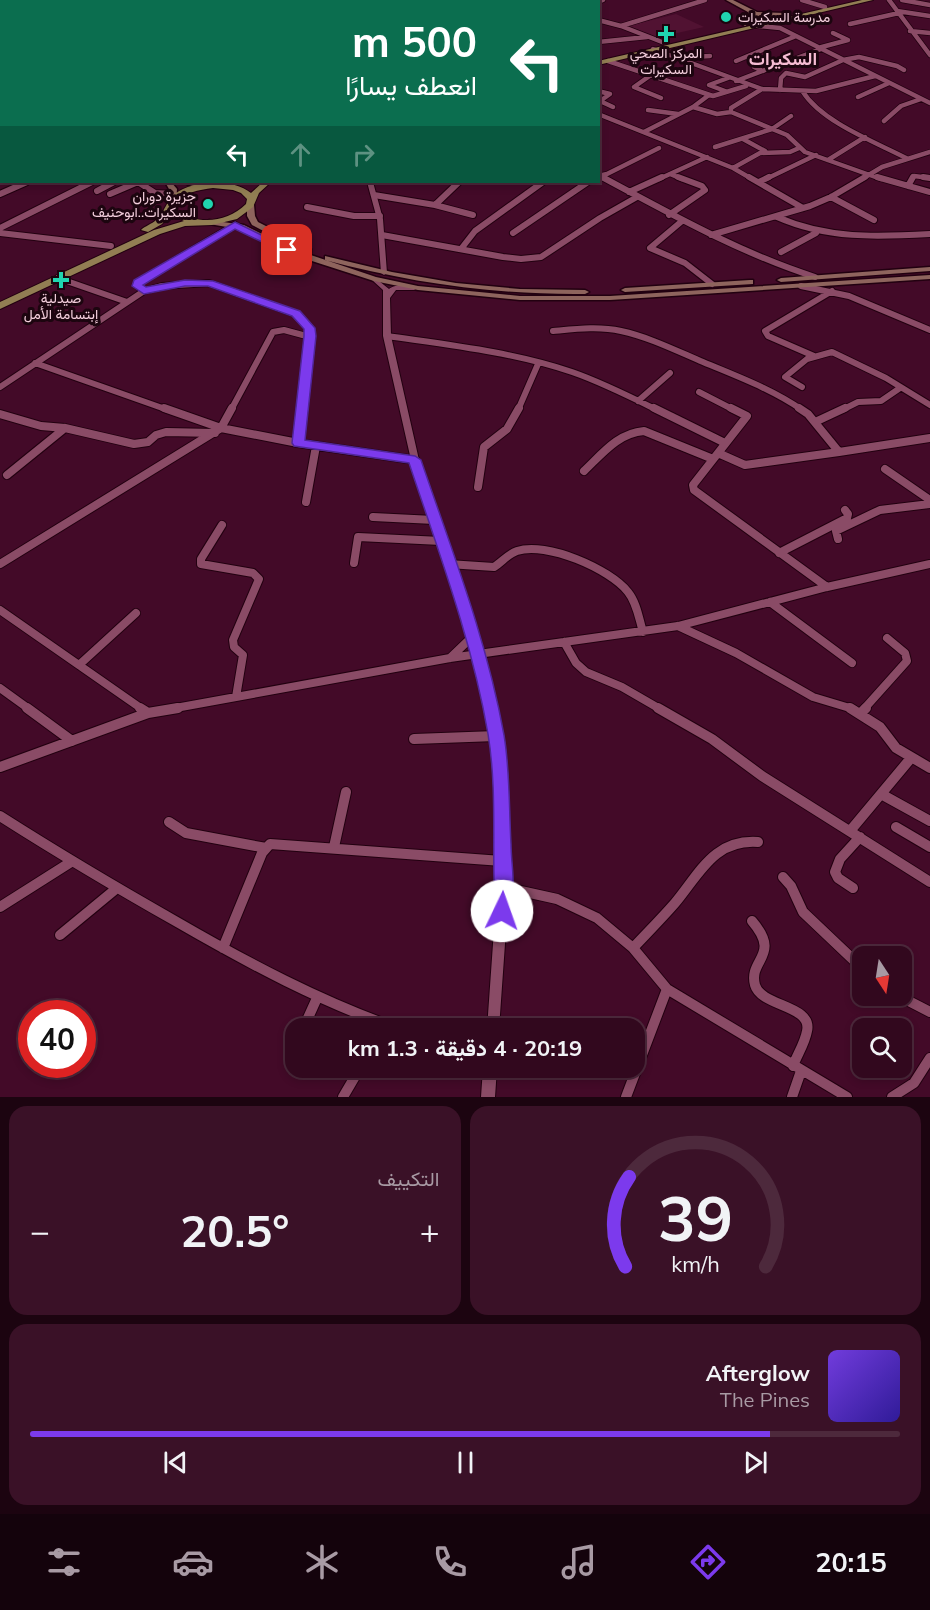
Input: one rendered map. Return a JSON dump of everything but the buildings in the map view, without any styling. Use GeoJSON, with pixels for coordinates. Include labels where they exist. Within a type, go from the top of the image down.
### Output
{"type":"FeatureCollection","features":[{"type":"Feature","properties":{"kind":"main road"},"geometry":{"type":"LineString","coordinates":[[729,0],[751,12],[765,16],[784,17]]}},
{"type":"Feature","properties":{"kind":"main road"},"geometry":{"type":"LineString","coordinates":[[600,63],[854,0]]}},
{"type":"Feature","properties":{"kind":"main road"},"geometry":{"type":"LineString","coordinates":[[600,58],[745,24],[870,0]]}},
{"type":"Feature","properties":{"kind":"main road"},"geometry":{"type":"LineString","coordinates":[[745,24],[754,18],[751,12]]}},
{"type":"Feature","properties":{"kind":"main road"},"geometry":{"type":"LineString","coordinates":[[168,183],[177,216],[202,222]]}},
{"type":"Feature","properties":{"kind":"main road"},"geometry":{"type":"LineString","coordinates":[[194,183],[244,192],[251,202]]}},
{"type":"Feature","properties":{"kind":"main road"},"geometry":{"type":"LineString","coordinates":[[0,297],[151,227],[173,200],[185,191],[240,183]]}},
{"type":"Feature","properties":{"kind":"main road"},"geometry":{"type":"LineString","coordinates":[[266,183],[255,191],[251,202],[252,219],[273,234],[320,255],[384,273],[455,285],[522,291],[658,291],[712,284],[848,282],[930,277]]}},
{"type":"Feature","properties":{"kind":"main road"},"geometry":{"type":"LineString","coordinates":[[212,222],[237,216],[251,202]]}},
{"type":"Feature","properties":{"kind":"main road"},"geometry":{"type":"LineString","coordinates":[[0,306],[157,232],[184,224],[202,222],[235,225],[287,250],[374,279],[418,288],[485,296],[553,300],[793,283],[816,277],[930,269]]}},
{"type":"Feature","properties":{"kind":"street"},"geometry":{"type":"LineString","coordinates":[[621,26],[705,0]]}},
{"type":"Feature","properties":{"kind":"street"},"geometry":{"type":"LineString","coordinates":[[802,0],[825,6]]}},
{"type":"Feature","properties":{"kind":"street"},"geometry":{"type":"LineString","coordinates":[[889,0],[910,31],[929,53]]}},
{"type":"Feature","properties":{"kind":"street"},"geometry":{"type":"LineString","coordinates":[[902,0],[930,5]]}},
{"type":"Feature","properties":{"kind":"street"},"geometry":{"type":"LineString","coordinates":[[850,24],[898,12],[930,16]]}},
{"type":"Feature","properties":{"kind":"street"},"geometry":{"type":"LineString","coordinates":[[780,28],[777,24],[784,17]]}},
{"type":"Feature","properties":{"kind":"street"},"geometry":{"type":"LineString","coordinates":[[600,21],[662,42]]}},
{"type":"Feature","properties":{"kind":"street"},"geometry":{"type":"LineString","coordinates":[[754,26],[780,28],[930,103]]}},
{"type":"Feature","properties":{"kind":"street"},"geometry":{"type":"LineString","coordinates":[[910,31],[930,33]]}},
{"type":"Feature","properties":{"kind":"street"},"geometry":{"type":"LineString","coordinates":[[736,81],[819,48],[848,40],[833,33]]}},
{"type":"Feature","properties":{"kind":"street"},"geometry":{"type":"LineString","coordinates":[[736,61],[796,36]]}},
{"type":"Feature","properties":{"kind":"street"},"geometry":{"type":"LineString","coordinates":[[600,40],[649,37]]}},
{"type":"Feature","properties":{"kind":"street"},"geometry":{"type":"LineString","coordinates":[[653,49],[747,86],[762,89],[803,92],[830,89],[875,76]]}},
{"type":"Feature","properties":{"kind":"street"},"geometry":{"type":"LineString","coordinates":[[676,58],[686,55],[702,59],[710,56]]}},
{"type":"Feature","properties":{"kind":"street"},"geometry":{"type":"LineString","coordinates":[[747,57],[759,62],[754,67],[763,71]]}},
{"type":"Feature","properties":{"kind":"street"},"geometry":{"type":"LineString","coordinates":[[780,90],[781,78],[786,73],[805,77],[843,60],[868,58],[904,70]]}},
{"type":"Feature","properties":{"kind":"street"},"geometry":{"type":"LineString","coordinates":[[608,61],[709,95],[717,96],[726,91],[747,86]]}},
{"type":"Feature","properties":{"kind":"street"},"geometry":{"type":"LineString","coordinates":[[651,75],[634,87],[661,98]]}},
{"type":"Feature","properties":{"kind":"street"},"geometry":{"type":"LineString","coordinates":[[726,91],[709,85],[728,78]]}},
{"type":"Feature","properties":{"kind":"street"},"geometry":{"type":"LineString","coordinates":[[858,97],[889,83]]}},
{"type":"Feature","properties":{"kind":"street"},"geometry":{"type":"LineString","coordinates":[[730,112],[731,108],[762,89]]}},
{"type":"Feature","properties":{"kind":"street"},"geometry":{"type":"LineString","coordinates":[[600,92],[610,94],[600,101]]}},
{"type":"Feature","properties":{"kind":"street"},"geometry":{"type":"LineString","coordinates":[[803,92],[803,96],[813,105],[906,158]]}},
{"type":"Feature","properties":{"kind":"street"},"geometry":{"type":"LineString","coordinates":[[644,132],[693,107],[709,95]]}},
{"type":"Feature","properties":{"kind":"street"},"geometry":{"type":"LineString","coordinates":[[884,121],[901,106],[921,99]]}},
{"type":"Feature","properties":{"kind":"street"},"geometry":{"type":"LineString","coordinates":[[600,101],[613,107]]}},
{"type":"Feature","properties":{"kind":"street"},"geometry":{"type":"LineString","coordinates":[[693,107],[717,114],[730,112],[792,137],[799,148],[828,160],[930,192]]}},
{"type":"Feature","properties":{"kind":"street"},"geometry":{"type":"LineString","coordinates":[[648,110],[678,114]]}},
{"type":"Feature","properties":{"kind":"street"},"geometry":{"type":"LineString","coordinates":[[600,115],[733,168],[804,208]]}},
{"type":"Feature","properties":{"kind":"street"},"geometry":{"type":"LineString","coordinates":[[715,147],[772,129],[791,116]]}},
{"type":"Feature","properties":{"kind":"street"},"geometry":{"type":"LineString","coordinates":[[828,160],[865,136]]}},
{"type":"Feature","properties":{"kind":"street"},"geometry":{"type":"LineString","coordinates":[[743,138],[765,151],[790,152],[799,148]]}},
{"type":"Feature","properties":{"kind":"street"},"geometry":{"type":"LineString","coordinates":[[600,176],[659,148]]}},
{"type":"Feature","properties":{"kind":"street"},"geometry":{"type":"LineString","coordinates":[[733,168],[765,151]]}},
{"type":"Feature","properties":{"kind":"street"},"geometry":{"type":"LineString","coordinates":[[711,235],[777,218],[804,208],[906,158],[930,152]]}},
{"type":"Feature","properties":{"kind":"street"},"geometry":{"type":"LineString","coordinates":[[759,182],[816,155]]}},
{"type":"Feature","properties":{"kind":"street"},"geometry":{"type":"LineString","coordinates":[[629,192],[707,157]]}},
{"type":"Feature","properties":{"kind":"street"},"geometry":{"type":"LineString","coordinates":[[669,215],[705,190],[702,186],[670,174]]}},
{"type":"Feature","properties":{"kind":"street"},"geometry":{"type":"LineString","coordinates":[[908,186],[914,176],[930,178]]}},
{"type":"Feature","properties":{"kind":"street"},"geometry":{"type":"LineString","coordinates":[[600,177],[669,215],[711,235],[790,269],[816,277]]}},
{"type":"Feature","properties":{"kind":"street"},"geometry":{"type":"LineString","coordinates":[[0,194],[25,183]]}},
{"type":"Feature","properties":{"kind":"street"},"geometry":{"type":"LineString","coordinates":[[0,228],[90,183]]}},
{"type":"Feature","properties":{"kind":"street"},"geometry":{"type":"LineString","coordinates":[[97,191],[112,183]]}},
{"type":"Feature","properties":{"kind":"street"},"geometry":{"type":"LineString","coordinates":[[110,194],[136,183]]}},
{"type":"Feature","properties":{"kind":"street"},"geometry":{"type":"LineString","coordinates":[[140,183],[155,193],[173,200]]}},
{"type":"Feature","properties":{"kind":"street"},"geometry":{"type":"LineString","coordinates":[[370,183],[380,216],[384,273]]}},
{"type":"Feature","properties":{"kind":"street"},"geometry":{"type":"LineString","coordinates":[[435,205],[458,183]]}},
{"type":"Feature","properties":{"kind":"street"},"geometry":{"type":"LineString","coordinates":[[461,249],[475,231],[542,183]]}},
{"type":"Feature","properties":{"kind":"street"},"geometry":{"type":"LineString","coordinates":[[513,233],[587,183]]}},
{"type":"Feature","properties":{"kind":"street"},"geometry":{"type":"LineString","coordinates":[[374,195],[435,205],[473,215]]}},
{"type":"Feature","properties":{"kind":"street"},"geometry":{"type":"LineString","coordinates":[[831,196],[874,220]]}},
{"type":"Feature","properties":{"kind":"street"},"geometry":{"type":"LineString","coordinates":[[382,235],[521,259],[541,257],[600,218],[637,197]]}},
{"type":"Feature","properties":{"kind":"street"},"geometry":{"type":"LineString","coordinates":[[307,207],[354,216],[380,216]]}},
{"type":"Feature","properties":{"kind":"street"},"geometry":{"type":"LineString","coordinates":[[777,218],[816,233],[866,238],[930,234]]}},
{"type":"Feature","properties":{"kind":"street"},"geometry":{"type":"LineString","coordinates":[[682,221],[650,248],[686,263],[712,284]]}},
{"type":"Feature","properties":{"kind":"street"},"geometry":{"type":"LineString","coordinates":[[144,291],[138,286],[138,282],[235,225]]}},
{"type":"Feature","properties":{"kind":"street"},"geometry":{"type":"LineString","coordinates":[[0,233],[111,246]]}},
{"type":"Feature","properties":{"kind":"street"},"geometry":{"type":"LineString","coordinates":[[781,252],[816,233]]}},
{"type":"Feature","properties":{"kind":"street"},"geometry":{"type":"LineString","coordinates":[[790,269],[793,283],[849,296],[930,330]]}},
{"type":"Feature","properties":{"kind":"street"},"geometry":{"type":"LineString","coordinates":[[58,278],[127,302]]}},
{"type":"Feature","properties":{"kind":"street"},"geometry":{"type":"LineString","coordinates":[[374,279],[384,285],[388,297],[387,336],[415,460],[480,656],[496,736],[500,767],[503,887],[494,1018]]}},
{"type":"Feature","properties":{"kind":"street"},"geometry":{"type":"LineString","coordinates":[[848,282],[839,288],[849,296]]}},
{"type":"Feature","properties":{"kind":"street"},"geometry":{"type":"LineString","coordinates":[[0,387],[144,291],[185,283],[209,283],[296,314],[310,328],[298,443]]}},
{"type":"Feature","properties":{"kind":"street"},"geometry":{"type":"LineString","coordinates":[[388,297],[394,288],[418,288]]}},
{"type":"Feature","properties":{"kind":"street"},"geometry":{"type":"LineString","coordinates":[[814,356],[768,336],[765,331],[832,291]]}},
{"type":"Feature","properties":{"kind":"street"},"geometry":{"type":"LineString","coordinates":[[553,331],[601,328],[621,331],[651,341],[785,398],[808,414],[839,452]]}},
{"type":"Feature","properties":{"kind":"street"},"geometry":{"type":"LineString","coordinates":[[0,564],[218,430],[273,332],[284,330],[310,336]]}},
{"type":"Feature","properties":{"kind":"street"},"geometry":{"type":"LineString","coordinates":[[387,336],[447,345],[571,372],[638,401],[724,443]]}},
{"type":"Feature","properties":{"kind":"street"},"geometry":{"type":"LineString","coordinates":[[802,387],[786,380],[785,377],[814,356],[837,353],[886,378],[930,405]]}},
{"type":"Feature","properties":{"kind":"street"},"geometry":{"type":"LineString","coordinates":[[35,363],[218,430]]}},
{"type":"Feature","properties":{"kind":"street"},"geometry":{"type":"LineString","coordinates":[[478,488],[484,447],[507,429],[513,421],[538,364]]}},
{"type":"Feature","properties":{"kind":"street"},"geometry":{"type":"LineString","coordinates":[[638,401],[670,373]]}},
{"type":"Feature","properties":{"kind":"street"},"geometry":{"type":"LineString","coordinates":[[815,422],[858,402],[881,401],[900,388]]}},
{"type":"Feature","properties":{"kind":"street"},"geometry":{"type":"LineString","coordinates":[[699,392],[746,414],[746,418],[693,485],[694,490],[827,587]]}},
{"type":"Feature","properties":{"kind":"street"},"geometry":{"type":"LineString","coordinates":[[0,414],[41,426],[65,428],[141,444],[166,432],[218,430],[415,460]]}},
{"type":"Feature","properties":{"kind":"street"},"geometry":{"type":"LineString","coordinates":[[7,475],[65,428]]}},
{"type":"Feature","properties":{"kind":"street"},"geometry":{"type":"LineString","coordinates":[[584,471],[620,438],[634,431],[644,431],[748,465],[930,438]]}},
{"type":"Feature","properties":{"kind":"street"},"geometry":{"type":"LineString","coordinates":[[306,502],[316,446]]}},
{"type":"Feature","properties":{"kind":"street"},"geometry":{"type":"LineString","coordinates":[[885,469],[930,502]]}},
{"type":"Feature","properties":{"kind":"street"},"geometry":{"type":"LineString","coordinates":[[838,539],[836,531],[872,513],[930,502]]}},
{"type":"Feature","properties":{"kind":"street"},"geometry":{"type":"LineString","coordinates":[[779,553],[847,518],[848,514],[845,510]]}},
{"type":"Feature","properties":{"kind":"street"},"geometry":{"type":"LineString","coordinates":[[373,518],[434,520]]}},
{"type":"Feature","properties":{"kind":"street"},"geometry":{"type":"LineString","coordinates":[[222,525],[201,559],[201,564],[254,573],[259,579],[233,640],[234,647],[243,655],[236,697]]}},
{"type":"Feature","properties":{"kind":"street"},"geometry":{"type":"LineString","coordinates":[[354,563],[358,537],[441,541]]}},
{"type":"Feature","properties":{"kind":"street"},"geometry":{"type":"LineString","coordinates":[[448,564],[494,567],[510,554],[521,550],[542,549],[598,570],[616,580],[630,594],[643,632]]}},
{"type":"Feature","properties":{"kind":"street"},"geometry":{"type":"LineString","coordinates":[[0,767],[148,713],[450,658],[480,656],[678,626],[827,587],[930,564]]}},
{"type":"Feature","properties":{"kind":"street"},"geometry":{"type":"LineString","coordinates":[[770,603],[852,663]]}},
{"type":"Feature","properties":{"kind":"street"},"geometry":{"type":"LineString","coordinates":[[0,610],[148,713]]}},
{"type":"Feature","properties":{"kind":"street"},"geometry":{"type":"LineString","coordinates":[[79,665],[136,613]]}},
{"type":"Feature","properties":{"kind":"street"},"geometry":{"type":"LineString","coordinates":[[678,626],[736,653],[813,697],[847,706],[861,713],[880,727],[896,748],[930,768]]}},
{"type":"Feature","properties":{"kind":"street"},"geometry":{"type":"LineString","coordinates":[[450,658],[473,636]]}},
{"type":"Feature","properties":{"kind":"street"},"geometry":{"type":"LineString","coordinates":[[861,713],[907,661],[905,653],[887,638]]}},
{"type":"Feature","properties":{"kind":"street"},"geometry":{"type":"LineString","coordinates":[[564,642],[576,663],[586,672],[622,687],[688,724],[762,776],[930,882]]}},
{"type":"Feature","properties":{"kind":"street"},"geometry":{"type":"LineString","coordinates":[[0,688],[72,741]]}},
{"type":"Feature","properties":{"kind":"street"},"geometry":{"type":"LineString","coordinates":[[414,739],[496,736]]}},
{"type":"Feature","properties":{"kind":"street"},"geometry":{"type":"LineString","coordinates":[[850,831],[911,758]]}},
{"type":"Feature","properties":{"kind":"street"},"geometry":{"type":"LineString","coordinates":[[334,847],[346,792]]}},
{"type":"Feature","properties":{"kind":"street"},"geometry":{"type":"LineString","coordinates":[[880,794],[930,822]]}},
{"type":"Feature","properties":{"kind":"street"},"geometry":{"type":"LineString","coordinates":[[0,816],[70,862],[223,948],[317,998],[363,1018]]}},
{"type":"Feature","properties":{"kind":"street"},"geometry":{"type":"LineString","coordinates":[[169,822],[186,833],[266,848],[278,843],[502,861]]}},
{"type":"Feature","properties":{"kind":"street"},"geometry":{"type":"LineString","coordinates":[[896,827],[930,847]]}},
{"type":"Feature","properties":{"kind":"street"},"geometry":{"type":"LineString","coordinates":[[853,888],[838,878],[835,872],[840,859],[860,837]]}},
{"type":"Feature","properties":{"kind":"street"},"geometry":{"type":"LineString","coordinates":[[633,948],[713,856],[740,841],[758,843]]}},
{"type":"Feature","properties":{"kind":"street"},"geometry":{"type":"LineString","coordinates":[[223,948],[266,848]]}},
{"type":"Feature","properties":{"kind":"street"},"geometry":{"type":"LineString","coordinates":[[0,907],[70,862]]}},
{"type":"Feature","properties":{"kind":"street"},"geometry":{"type":"LineString","coordinates":[[783,877],[791,886],[803,912],[852,959]]}},
{"type":"Feature","properties":{"kind":"street"},"geometry":{"type":"LineString","coordinates":[[503,887],[528,891],[580,909],[597,918],[633,948],[668,989],[797,1069],[847,1097]]}},
{"type":"Feature","properties":{"kind":"street"},"geometry":{"type":"LineString","coordinates":[[60,935],[117,888]]}},
{"type":"Feature","properties":{"kind":"street"},"geometry":{"type":"LineString","coordinates":[[752,921],[761,933],[765,948],[755,975],[756,987],[762,995],[801,1016],[807,1024],[808,1030],[792,1097]]}},
{"type":"Feature","properties":{"kind":"street"},"geometry":{"type":"LineString","coordinates":[[626,1097],[668,989]]}},
{"type":"Feature","properties":{"kind":"street"},"geometry":{"type":"LineString","coordinates":[[308,1018],[317,998]]}},
{"type":"Feature","properties":{"kind":"street"},"geometry":{"type":"LineString","coordinates":[[912,1003],[930,1012]]}},
{"type":"Feature","properties":{"kind":"street"},"geometry":{"type":"LineString","coordinates":[[892,1097],[914,1083],[930,1058]]}},
{"type":"Feature","properties":{"kind":"street"},"geometry":{"type":"LineString","coordinates":[[343,1097],[354,1078]]}},
{"type":"Feature","properties":{"kind":"street"},"geometry":{"type":"LineString","coordinates":[[488,1097],[489,1078]]}},
{"type":"Feature","properties":{"kind":"shaded area"},"geometry":{"type":"Polygon","coordinates":[[[676,14],[704,27],[655,38],[628,26],[676,14]]]}},
{"type":"Feature","properties":{"kind":"place","name":"مدرسة السكيرات"},"geometry":{"type":"Point","coordinates":[726,17]}},
{"type":"Feature","properties":{"kind":"place","name":"المركز الصحي السكيرات"},"geometry":{"type":"Point","coordinates":[666,34]}},
{"type":"Feature","properties":{"kind":"place","name":"جزيرة دوران السكيرات..ابوحنيف"},"geometry":{"type":"Point","coordinates":[208,204]}},
{"type":"Feature","properties":{"kind":"place","name":"صيدلية إبتسامة الأمل"},"geometry":{"type":"Point","coordinates":[61,280]}},
{"type":"Feature","properties":{"kind":"district","name":"السكيرات"},"geometry":{"type":"Point","coordinates":[783,59]}},
{"type":"Feature","properties":{"kind":"route"},"geometry":{"type":"LineString","coordinates":[[287,250],[235,225],[138,282],[138,286],[144,291],[185,283],[209,283],[296,314],[310,328],[298,443],[415,460],[480,656],[496,736],[500,767],[502,911]]}}]}
